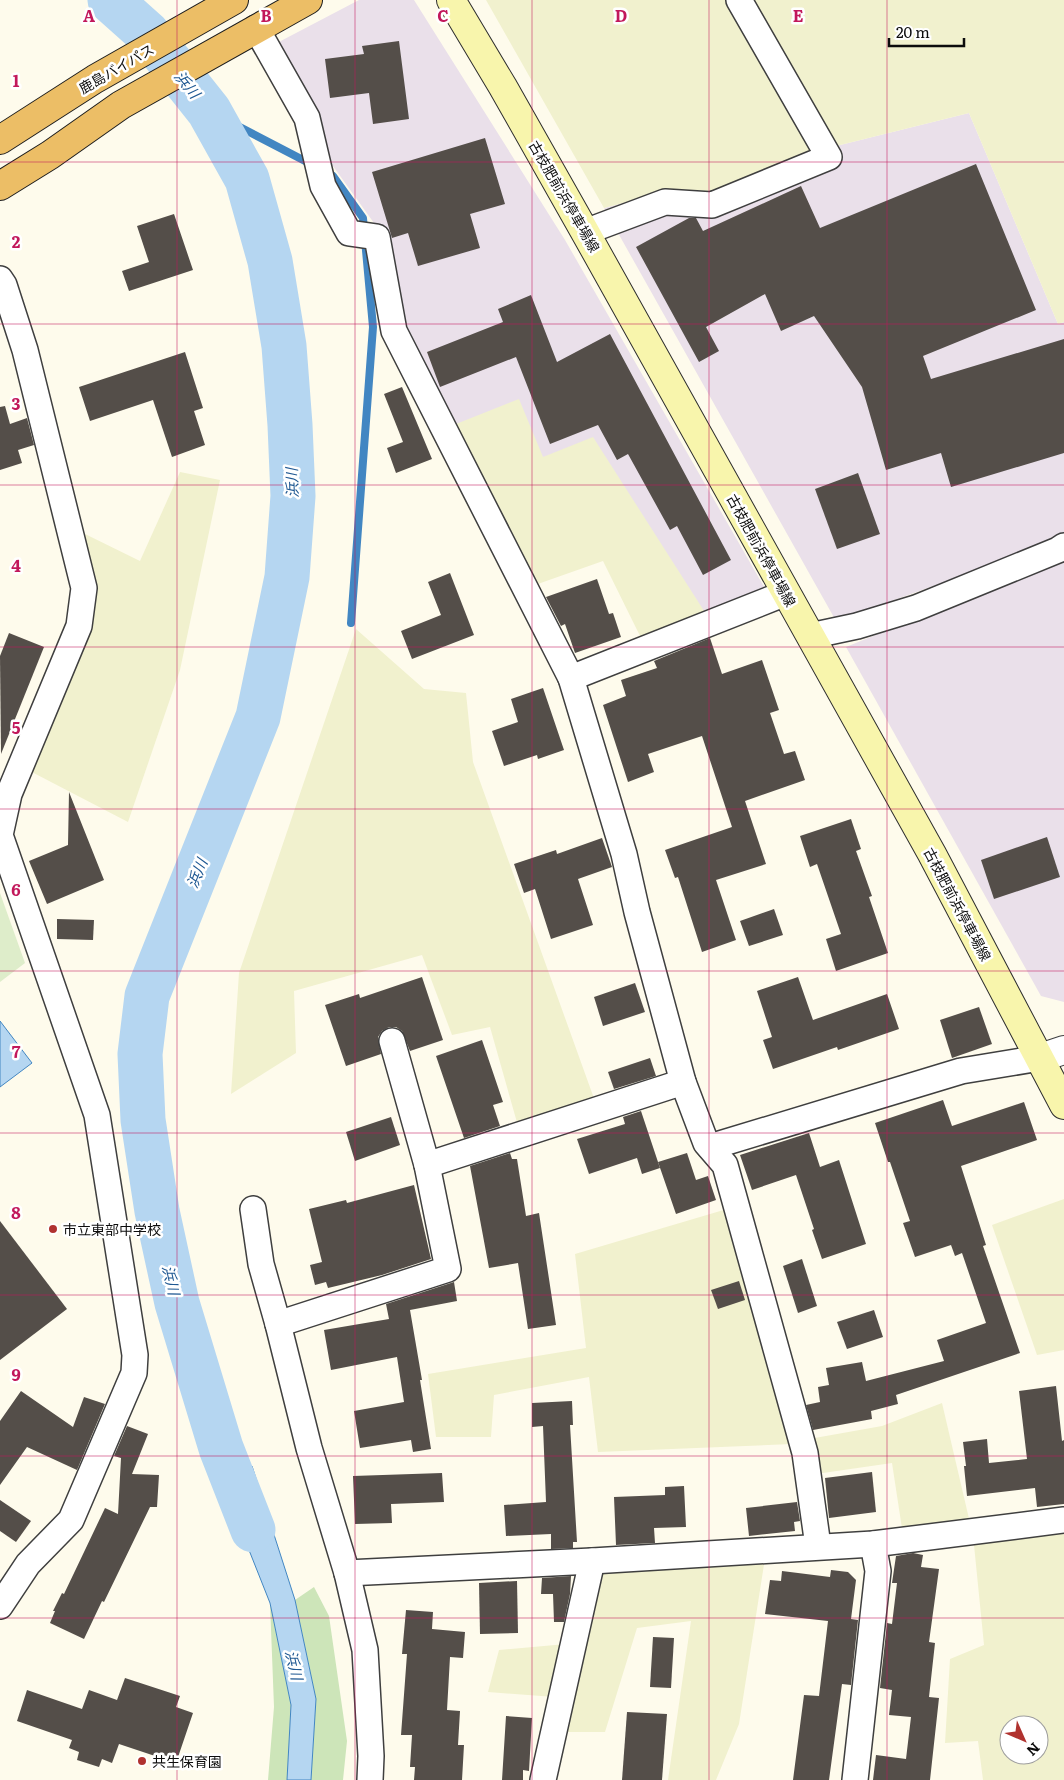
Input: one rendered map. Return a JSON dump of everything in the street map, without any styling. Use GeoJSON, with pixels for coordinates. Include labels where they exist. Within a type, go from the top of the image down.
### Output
{"type":"FeatureCollection","features":[{"type":"Feature","properties":{"kind":"highway"},"geometry":{"type":"LineString","coordinates":[[0,186],[50,155],[120,105],[308,0]]}},
{"type":"Feature","properties":{"kind":"highway","name":"鹿島バイパス"},"geometry":{"type":"LineString","coordinates":[[0,140],[95,79],[224,6]]}},
{"type":"Feature","properties":{"kind":"main road","name":"古枝肥前浜停車場線"},"geometry":{"type":"LineString","coordinates":[[451,0],[586,232],[932,854],[1052,1054],[1064,1105]]}},
{"type":"Feature","properties":{"kind":"street"},"geometry":{"type":"LineString","coordinates":[[586,232],[665,202],[712,205],[829,157],[739,0]]}},
{"type":"Feature","properties":{"kind":"street"},"geometry":{"type":"LineString","coordinates":[[245,35],[307,118],[323,186],[349,233],[377,237],[394,331],[570,678],[624,854],[637,912],[683,1082],[706,1143],[725,1165],[805,1453],[818,1546]]}},
{"type":"Feature","properties":{"kind":"street"},"geometry":{"type":"LineString","coordinates":[[0,279],[4,285],[26,350],[84,588],[79,626],[9,794],[0,835],[97,1115],[135,1355],[134,1372],[71,1520],[28,1564],[0,1606]]}},
{"type":"Feature","properties":{"kind":"street"},"geometry":{"type":"LineString","coordinates":[[810,636],[857,626],[916,608],[1064,546]]}},
{"type":"Feature","properties":{"kind":"street"},"geometry":{"type":"LineString","coordinates":[[570,678],[786,593]]}},
{"type":"Feature","properties":{"kind":"street"},"geometry":{"type":"LineString","coordinates":[[278,1324],[448,1269],[427,1165],[392,1041]]}},
{"type":"Feature","properties":{"kind":"street"},"geometry":{"type":"LineString","coordinates":[[710,1147],[961,1072],[1052,1054]]}},
{"type":"Feature","properties":{"kind":"street"},"geometry":{"type":"LineString","coordinates":[[427,1165],[683,1082]]}},
{"type":"Feature","properties":{"kind":"street"},"geometry":{"type":"LineString","coordinates":[[253,1209],[262,1264],[309,1448],[347,1572],[365,1650],[371,1756],[370,1780]]}},
{"type":"Feature","properties":{"kind":"street"},"geometry":{"type":"LineString","coordinates":[[347,1572],[592,1561],[873,1544],[1064,1520]]}},
{"type":"Feature","properties":{"kind":"street"},"geometry":{"type":"LineString","coordinates":[[854,1780],[878,1571],[873,1544]]}},
{"type":"Feature","properties":{"kind":"street"},"geometry":{"type":"LineString","coordinates":[[543,1780],[592,1561]]}},
{"type":"Feature","properties":{"kind":"shaded area"},"geometry":{"type":"Polygon","coordinates":[[[359,0],[414,0],[565,240],[767,592],[706,614],[543,457],[451,426],[398,322],[379,230],[325,155],[275,44],[359,0]]]}},
{"type":"Feature","properties":{"kind":"shaded area"},"geometry":{"type":"Polygon","coordinates":[[[969,113],[1058,324],[1064,322],[1064,534],[1047,545],[836,621],[604,208],[820,150],[969,113]]]}},
{"type":"Feature","properties":{"kind":"shaded area"},"geometry":{"type":"Polygon","coordinates":[[[1064,558],[1064,1002],[1041,996],[846,647],[1064,558]]]}},
{"type":"Feature","properties":{"kind":"green space"},"geometry":{"type":"Polygon","coordinates":[[[486,0],[1064,0],[1064,322],[1058,324],[969,113],[820,150],[711,198],[669,191],[604,208],[486,0]]]}},
{"type":"Feature","properties":{"kind":"green space"},"geometry":{"type":"Polygon","coordinates":[[[519,399],[543,457],[593,437],[706,614],[641,638],[603,561],[535,585],[451,426],[519,399]]]}},
{"type":"Feature","properties":{"kind":"green space"},"geometry":{"type":"Polygon","coordinates":[[[180,472],[220,480],[180,670],[128,822],[26,769],[92,602],[83,533],[140,561],[180,472]]]}},
{"type":"Feature","properties":{"kind":"green space"},"geometry":{"type":"Polygon","coordinates":[[[356,629],[424,689],[466,693],[473,762],[596,1104],[518,1126],[490,1027],[452,1035],[422,955],[294,991],[296,1053],[231,1094],[239,973],[356,629]]]}},
{"type":"Feature","properties":{"kind":"green space"},"geometry":{"type":"Polygon","coordinates":[[[0,893],[25,963],[0,982],[0,893]]]}},
{"type":"Feature","properties":{"kind":"green space"},"geometry":{"type":"Polygon","coordinates":[[[1064,1199],[1064,1350],[1037,1355],[992,1225],[1064,1199]]]}},
{"type":"Feature","properties":{"kind":"green space"},"geometry":{"type":"Polygon","coordinates":[[[727,1209],[792,1444],[598,1452],[589,1377],[494,1395],[491,1437],[436,1437],[428,1374],[586,1348],[575,1254],[727,1209]]]}},
{"type":"Feature","properties":{"kind":"green space"},"geometry":{"type":"Polygon","coordinates":[[[942,1403],[970,1523],[903,1535],[892,1463],[816,1474],[809,1439],[882,1426],[942,1403]]]}},
{"type":"Feature","properties":{"kind":"green space"},"geometry":{"type":"Polygon","coordinates":[[[1064,1526],[1064,1780],[983,1780],[978,1741],[945,1743],[950,1659],[984,1645],[973,1535],[1064,1526]]]}},
{"type":"Feature","properties":{"kind":"green space"},"geometry":{"type":"Polygon","coordinates":[[[765,1558],[739,1724],[716,1780],[668,1780],[691,1621],[637,1628],[605,1732],[560,1732],[568,1698],[488,1692],[499,1650],[577,1643],[597,1564],[765,1558]]]}},
{"type":"Feature","properties":{"kind":"green space"},"geometry":{"type":"Polygon","coordinates":[[[314,1587],[329,1616],[347,1741],[343,1780],[311,1780],[316,1699],[295,1600],[314,1587]]]}},
{"type":"Feature","properties":{"kind":"green space"},"geometry":{"type":"Polygon","coordinates":[[[270,1603],[291,1705],[287,1780],[268,1780],[274,1707],[270,1603]]]}},
{"type":"Feature","properties":{"kind":"water"},"geometry":{"type":"Polygon","coordinates":[[[0,1021],[32,1063],[0,1087],[0,1021]]]}},
{"type":"Feature","properties":{"kind":"water"},"geometry":{"type":"Polygon","coordinates":[[[252,1466],[295,1600],[316,1699],[311,1780],[287,1780],[291,1705],[270,1603],[220,1477],[252,1466]]]}},
{"type":"Feature","properties":{"kind":"building"},"geometry":{"type":"Polygon","coordinates":[[[399,41],[409,119],[373,124],[369,93],[330,98],[325,59],[364,54],[362,46],[399,41]]]}},
{"type":"Feature","properties":{"kind":"building"},"geometry":{"type":"Polygon","coordinates":[[[485,138],[505,204],[470,214],[480,248],[418,266],[408,233],[392,238],[372,172],[485,138]]]}},
{"type":"Feature","properties":{"kind":"building"},"geometry":{"type":"Polygon","coordinates":[[[976,164],[1036,310],[923,356],[931,379],[1064,339],[1064,453],[951,487],[941,453],[886,470],[862,387],[814,316],[781,331],[765,294],[706,327],[719,351],[699,362],[636,247],[689,218],[696,218],[703,231],[801,186],[820,228],[976,164]]]}},
{"type":"Feature","properties":{"kind":"building"},"geometry":{"type":"Polygon","coordinates":[[[174,214],[193,270],[129,291],[122,271],[149,262],[137,226],[174,214]]]}},
{"type":"Feature","properties":{"kind":"building"},"geometry":{"type":"Polygon","coordinates":[[[531,295],[557,362],[610,334],[731,560],[703,575],[677,526],[670,530],[628,454],[617,460],[598,425],[550,444],[516,357],[440,387],[427,352],[503,322],[498,309],[531,295]]]}},
{"type":"Feature","properties":{"kind":"building"},"geometry":{"type":"Polygon","coordinates":[[[185,352],[203,408],[194,411],[205,445],[172,457],[153,400],[90,421],[79,387],[185,352]]]}},
{"type":"Feature","properties":{"kind":"building"},"geometry":{"type":"Polygon","coordinates":[[[402,387],[432,459],[396,473],[387,448],[403,442],[384,394],[402,387]]]}},
{"type":"Feature","properties":{"kind":"building"},"geometry":{"type":"Polygon","coordinates":[[[5,406],[10,424],[27,418],[34,445],[18,450],[22,463],[0,470],[0,407],[5,406]]]}},
{"type":"Feature","properties":{"kind":"building"},"geometry":{"type":"Polygon","coordinates":[[[858,473],[880,534],[837,549],[815,489],[858,473]]]}},
{"type":"Feature","properties":{"kind":"building"},"geometry":{"type":"Polygon","coordinates":[[[450,573],[474,635],[412,659],[401,631],[441,615],[428,582],[450,573]]]}},
{"type":"Feature","properties":{"kind":"building"},"geometry":{"type":"Polygon","coordinates":[[[597,579],[609,614],[613,613],[621,637],[575,653],[565,624],[561,626],[546,597],[597,579]]]}},
{"type":"Feature","properties":{"kind":"building"},"geometry":{"type":"Polygon","coordinates":[[[9,633],[44,647],[1,754],[0,656],[9,633]]]}},
{"type":"Feature","properties":{"kind":"building"},"geometry":{"type":"Polygon","coordinates":[[[710,638],[722,674],[762,660],[779,710],[770,713],[784,754],[795,751],[805,780],[745,801],[766,864],[716,880],[736,940],[702,952],[678,877],[675,878],[665,850],[732,827],[702,736],[648,754],[654,772],[628,782],[603,705],[626,696],[621,680],[657,668],[654,661],[710,638]]]}},
{"type":"Feature","properties":{"kind":"building"},"geometry":{"type":"Polygon","coordinates":[[[543,688],[564,750],[538,759],[537,755],[504,766],[492,731],[518,722],[511,699],[543,688]]]}},
{"type":"Feature","properties":{"kind":"building"},"geometry":{"type":"Polygon","coordinates":[[[69,792],[104,880],[47,904],[29,861],[68,845],[69,792]]]}},
{"type":"Feature","properties":{"kind":"building"},"geometry":{"type":"Polygon","coordinates":[[[851,819],[861,849],[856,851],[872,896],[869,897],[888,953],[836,971],[826,939],[841,934],[817,864],[810,867],[800,836],[851,819]]]}},
{"type":"Feature","properties":{"kind":"building"},"geometry":{"type":"Polygon","coordinates":[[[1047,837],[1060,877],[994,899],[981,860],[1047,837]]]}},
{"type":"Feature","properties":{"kind":"building"},"geometry":{"type":"Polygon","coordinates":[[[602,838],[612,867],[578,879],[593,925],[551,939],[535,889],[524,893],[514,864],[556,850],[557,854],[602,838]]]}},
{"type":"Feature","properties":{"kind":"building"},"geometry":{"type":"Polygon","coordinates":[[[774,909],[783,935],[749,946],[740,921],[774,909]]]}},
{"type":"Feature","properties":{"kind":"building"},"geometry":{"type":"Polygon","coordinates":[[[57,919],[94,920],[93,940],[57,939],[57,919]]]}},
{"type":"Feature","properties":{"kind":"building"},"geometry":{"type":"Polygon","coordinates":[[[422,977],[443,1040],[410,1051],[402,1031],[396,1027],[389,1027],[382,1031],[378,1037],[381,1054],[346,1066],[325,1005],[359,994],[360,998],[422,977]]]}},
{"type":"Feature","properties":{"kind":"building"},"geometry":{"type":"Polygon","coordinates":[[[798,977],[813,1020],[887,994],[899,1029],[838,1050],[837,1047],[773,1069],[763,1040],[772,1037],[757,991],[798,977]]]}},
{"type":"Feature","properties":{"kind":"building"},"geometry":{"type":"Polygon","coordinates":[[[635,983],[645,1012],[603,1026],[594,997],[635,983]]]}},
{"type":"Feature","properties":{"kind":"building"},"geometry":{"type":"Polygon","coordinates":[[[979,1007],[992,1044],[952,1058],[940,1020],[979,1007]]]}},
{"type":"Feature","properties":{"kind":"building"},"geometry":{"type":"Polygon","coordinates":[[[482,1040],[503,1102],[493,1105],[500,1126],[464,1138],[436,1056],[482,1040]]]}},
{"type":"Feature","properties":{"kind":"building"},"geometry":{"type":"Polygon","coordinates":[[[650,1058],[656,1076],[614,1089],[608,1072],[650,1058]]]}},
{"type":"Feature","properties":{"kind":"building"},"geometry":{"type":"Polygon","coordinates":[[[943,1100],[952,1126],[1024,1102],[1037,1140],[961,1166],[986,1245],[983,1246],[1020,1353],[896,1395],[898,1404],[871,1411],[872,1419],[813,1430],[806,1405],[820,1402],[818,1387],[829,1385],[826,1368],[862,1362],[866,1381],[944,1361],[937,1340],[986,1323],[962,1253],[955,1256],[951,1245],[915,1257],[903,1223],[910,1221],[875,1123],[943,1100]]]}},
{"type":"Feature","properties":{"kind":"building"},"geometry":{"type":"Polygon","coordinates":[[[641,1111],[660,1168],[642,1174],[637,1158],[589,1174],[577,1139],[625,1124],[623,1117],[641,1111]]]}},
{"type":"Feature","properties":{"kind":"building"},"geometry":{"type":"Polygon","coordinates":[[[391,1117],[400,1145],[355,1161],[346,1132],[391,1117]]]}},
{"type":"Feature","properties":{"kind":"building"},"geometry":{"type":"Polygon","coordinates":[[[809,1133],[820,1167],[839,1160],[866,1244],[822,1259],[796,1175],[752,1190],[740,1155],[809,1133]]]}},
{"type":"Feature","properties":{"kind":"building"},"geometry":{"type":"Polygon","coordinates":[[[510,1153],[512,1159],[517,1159],[526,1216],[539,1213],[556,1325],[528,1329],[518,1263],[489,1268],[470,1166],[510,1153]]]}},
{"type":"Feature","properties":{"kind":"building"},"geometry":{"type":"Polygon","coordinates":[[[687,1153],[696,1180],[708,1176],[716,1200],[676,1214],[658,1162],[687,1153]]]}},
{"type":"Feature","properties":{"kind":"building"},"geometry":{"type":"Polygon","coordinates":[[[414,1185],[431,1259],[382,1275],[328,1288],[326,1282],[315,1285],[310,1265],[322,1262],[309,1209],[346,1200],[347,1203],[414,1185]]]}},
{"type":"Feature","properties":{"kind":"building"},"geometry":{"type":"Polygon","coordinates":[[[0,1221],[67,1309],[0,1360],[0,1221]]]}},
{"type":"Feature","properties":{"kind":"building"},"geometry":{"type":"Polygon","coordinates":[[[802,1259],[817,1306],[798,1313],[783,1266],[802,1259]]]}},
{"type":"Feature","properties":{"kind":"building"},"geometry":{"type":"Polygon","coordinates":[[[739,1281],[745,1300],[718,1309],[711,1290],[739,1281]]]}},
{"type":"Feature","properties":{"kind":"building"},"geometry":{"type":"Polygon","coordinates":[[[454,1282],[457,1301],[410,1310],[431,1449],[413,1452],[411,1440],[360,1448],[354,1411],[404,1402],[397,1357],[331,1370],[324,1330],[389,1319],[386,1304],[454,1282]]]}},
{"type":"Feature","properties":{"kind":"building"},"geometry":{"type":"Polygon","coordinates":[[[874,1310],[883,1337],[847,1349],[837,1322],[874,1310]]]}},
{"type":"Feature","properties":{"kind":"building"},"geometry":{"type":"Polygon","coordinates":[[[1056,1386],[1062,1441],[1064,1440],[1064,1504],[1037,1507],[1035,1488],[967,1496],[963,1442],[987,1439],[989,1463],[1027,1459],[1019,1391],[1056,1386]]]}},
{"type":"Feature","properties":{"kind":"building"},"geometry":{"type":"Polygon","coordinates":[[[21,1391],[73,1427],[84,1397],[105,1404],[77,1470],[27,1447],[0,1485],[0,1421],[21,1391]]]}},
{"type":"Feature","properties":{"kind":"building"},"geometry":{"type":"Polygon","coordinates":[[[572,1401],[573,1425],[570,1425],[577,1542],[573,1542],[573,1548],[551,1549],[551,1534],[506,1536],[504,1505],[546,1502],[543,1426],[532,1427],[532,1403],[572,1401]]]}},
{"type":"Feature","properties":{"kind":"building"},"geometry":{"type":"Polygon","coordinates":[[[127,1426],[148,1434],[132,1474],[159,1475],[157,1507],[150,1507],[84,1639],[50,1623],[55,1611],[53,1611],[62,1593],[64,1594],[105,1508],[118,1514],[121,1458],[114,1456],[127,1426]]]}},
{"type":"Feature","properties":{"kind":"building"},"geometry":{"type":"Polygon","coordinates":[[[872,1472],[876,1512],[829,1518],[825,1478],[872,1472]]]}},
{"type":"Feature","properties":{"kind":"building"},"geometry":{"type":"Polygon","coordinates":[[[442,1473],[444,1502],[391,1504],[392,1523],[355,1524],[353,1476],[442,1473]]]}},
{"type":"Feature","properties":{"kind":"building"},"geometry":{"type":"Polygon","coordinates":[[[684,1486],[686,1527],[654,1528],[655,1543],[616,1545],[614,1497],[665,1495],[665,1487],[684,1486]]]}},
{"type":"Feature","properties":{"kind":"building"},"geometry":{"type":"Polygon","coordinates":[[[0,1500],[31,1521],[16,1542],[0,1531],[0,1500]]]}},
{"type":"Feature","properties":{"kind":"building"},"geometry":{"type":"Polygon","coordinates":[[[797,1502],[800,1521],[794,1522],[795,1531],[749,1536],[746,1508],[797,1502]]]}},
{"type":"Feature","properties":{"kind":"building"},"geometry":{"type":"Polygon","coordinates":[[[913,1553],[923,1555],[921,1567],[939,1569],[929,1642],[935,1643],[929,1697],[939,1698],[930,1780],[873,1780],[876,1755],[906,1759],[911,1717],[889,1715],[892,1690],[880,1688],[887,1623],[892,1624],[897,1583],[892,1583],[896,1556],[913,1553]]]}},
{"type":"Feature","properties":{"kind":"building"},"geometry":{"type":"Polygon","coordinates":[[[831,1570],[848,1572],[856,1580],[851,1619],[858,1620],[851,1685],[842,1684],[829,1780],[793,1780],[804,1695],[819,1696],[828,1621],[765,1614],[770,1580],[781,1581],[782,1571],[830,1577],[831,1570]]]}},
{"type":"Feature","properties":{"kind":"building"},"geometry":{"type":"Polygon","coordinates":[[[571,1576],[570,1594],[564,1622],[554,1622],[553,1594],[541,1594],[542,1578],[571,1576]]]}},
{"type":"Feature","properties":{"kind":"building"},"geometry":{"type":"Polygon","coordinates":[[[517,1581],[518,1633],[480,1634],[479,1583],[517,1581]]]}},
{"type":"Feature","properties":{"kind":"building"},"geometry":{"type":"Polygon","coordinates":[[[406,1610],[433,1612],[432,1629],[465,1632],[463,1658],[450,1657],[447,1710],[460,1711],[458,1745],[464,1745],[462,1780],[414,1780],[415,1767],[410,1767],[412,1735],[401,1735],[407,1654],[402,1654],[406,1610]]]}},
{"type":"Feature","properties":{"kind":"building"},"geometry":{"type":"Polygon","coordinates":[[[653,1637],[674,1638],[671,1688],[650,1687],[653,1637]]]}},
{"type":"Feature","properties":{"kind":"building"},"geometry":{"type":"Polygon","coordinates":[[[125,1678],[180,1696],[176,1707],[193,1713],[176,1763],[119,1744],[112,1763],[102,1759],[99,1767],[77,1760],[79,1752],[69,1748],[72,1740],[17,1721],[27,1690],[82,1709],[89,1690],[117,1700],[125,1678]]]}},
{"type":"Feature","properties":{"kind":"building"},"geometry":{"type":"Polygon","coordinates":[[[627,1712],[667,1714],[662,1780],[622,1780],[627,1712]]]}},
{"type":"Feature","properties":{"kind":"building"},"geometry":{"type":"Polygon","coordinates":[[[506,1716],[532,1718],[529,1771],[523,1770],[523,1780],[502,1780],[506,1716]]]}},
{"type":"Feature","properties":{"kind":"waterway","name":"浜川"},"geometry":{"type":"LineString","coordinates":[[110,0],[147,33],[209,111],[247,179],[270,261],[284,346],[293,496],[287,577],[258,717],[147,996],[140,1054],[143,1120],[157,1211],[177,1303],[221,1448],[253,1530]]}},
{"type":"Feature","properties":{"kind":"waterway"},"geometry":{"type":"LineString","coordinates":[[209,111],[307,162]]}},
{"type":"Feature","properties":{"kind":"waterway"},"geometry":{"type":"LineString","coordinates":[[333,176],[363,218],[373,327],[351,623]]}},
{"type":"Feature","properties":{"kind":"place","name":"市立東部中学校"},"geometry":{"type":"Point","coordinates":[53,1229]}},
{"type":"Feature","properties":{"kind":"place","name":"共生保育園"},"geometry":{"type":"Point","coordinates":[142,1761]}}]}
